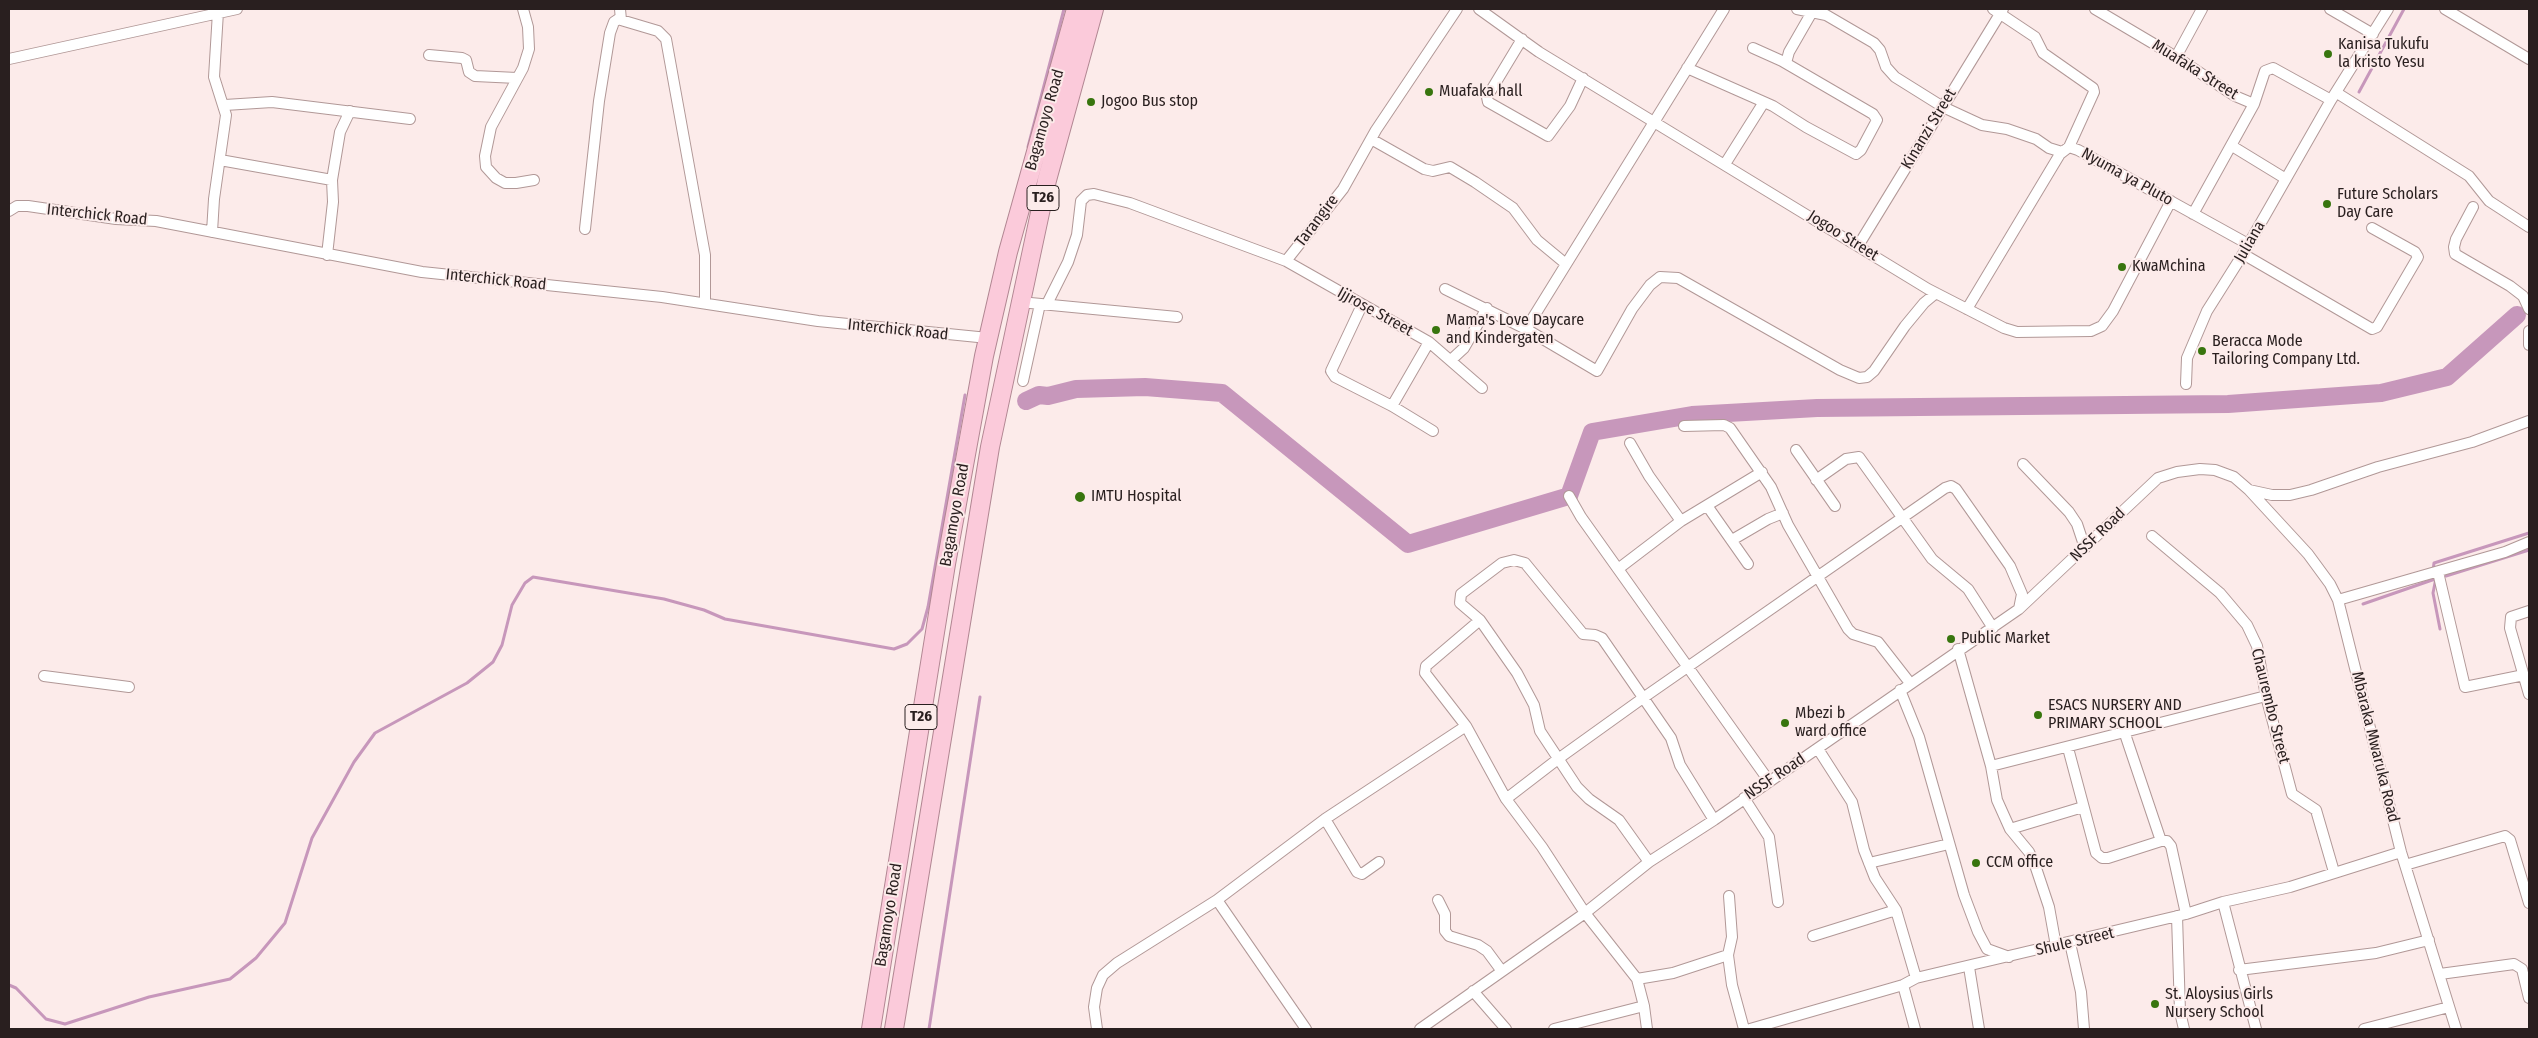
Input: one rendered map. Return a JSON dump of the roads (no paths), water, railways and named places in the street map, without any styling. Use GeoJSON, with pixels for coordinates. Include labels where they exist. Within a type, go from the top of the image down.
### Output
{"type":"FeatureCollection","features":[{"type":"Feature","properties":{"kind":"highway","name":"Bagamoyo Road"},"geometry":{"type":"LineString","coordinates":[[871,1029],[946,564],[978,386],[1008,252],[1076,9]]}},
{"type":"Feature","properties":{"kind":"highway","name":"Bagamoyo Road"},"geometry":{"type":"LineString","coordinates":[[894,1029],[1001,390],[1047,180],[1094,9]]}},
{"type":"Feature","properties":{"kind":"street"},"geometry":{"type":"LineString","coordinates":[[9,59],[237,9]]}},
{"type":"Feature","properties":{"kind":"street"},"geometry":{"type":"LineString","coordinates":[[523,9],[528,27],[529,49],[487,139],[486,167],[490,174],[505,183],[534,180]]}},
{"type":"Feature","properties":{"kind":"street","name":"Tarangire"},"geometry":{"type":"LineString","coordinates":[[1044,304],[1068,262],[1077,235],[1081,201],[1087,195],[1094,194],[1130,203],[1286,261],[1342,188],[1456,9]]}},
{"type":"Feature","properties":{"kind":"street","name":"Jogoo Street"},"geometry":{"type":"LineString","coordinates":[[1479,9],[1583,78],[1858,246],[1936,293],[2004,328],[2028,334],[2091,332],[2102,326],[2113,312],[2171,201]]}},
{"type":"Feature","properties":{"kind":"street"},"geometry":{"type":"LineString","coordinates":[[1526,329],[1724,9]]}},
{"type":"Feature","properties":{"kind":"street"},"geometry":{"type":"LineString","coordinates":[[1797,9],[1826,15],[1874,42],[1880,50],[1886,67],[1895,77],[1943,106],[1982,125],[2007,129],[2036,139],[2049,148],[2066,150],[2094,92],[2094,88],[2043,52],[2035,37],[1999,10]]}},
{"type":"Feature","properties":{"kind":"street","name":"Muafaka Street"},"geometry":{"type":"LineString","coordinates":[[2095,9],[2176,57],[2235,96],[2254,104],[2265,71],[2273,68],[2332,99]]}},
{"type":"Feature","properties":{"kind":"street"},"geometry":{"type":"LineString","coordinates":[[2176,57],[2202,9]]}},
{"type":"Feature","properties":{"kind":"street"},"geometry":{"type":"LineString","coordinates":[[2330,9],[2373,34]]}},
{"type":"Feature","properties":{"kind":"street","name":"Juliana"},"geometry":{"type":"LineString","coordinates":[[2186,384],[2186,358],[2207,311],[2243,254],[2332,99],[2388,9]]}},
{"type":"Feature","properties":{"kind":"street"},"geometry":{"type":"LineString","coordinates":[[2445,9],[2529,60]]}},
{"type":"Feature","properties":{"kind":"street","name":"Kinanzi Street"},"geometry":{"type":"LineString","coordinates":[[1858,246],[1999,10]]}},
{"type":"Feature","properties":{"kind":"street"},"geometry":{"type":"LineString","coordinates":[[212,232],[214,199],[226,115],[225,105],[216,88],[214,77],[218,12]]}},
{"type":"Feature","properties":{"kind":"street"},"geometry":{"type":"LineString","coordinates":[[1786,63],[1789,52],[1812,12]]}},
{"type":"Feature","properties":{"kind":"street"},"geometry":{"type":"LineString","coordinates":[[585,228],[599,101],[610,32],[620,13],[624,21],[658,30],[666,39],[705,256],[705,303]]}},
{"type":"Feature","properties":{"kind":"street"},"geometry":{"type":"LineString","coordinates":[[1522,39],[1487,97],[1488,102],[1548,136],[1570,106],[1583,78]]}},
{"type":"Feature","properties":{"kind":"street"},"geometry":{"type":"LineString","coordinates":[[1687,68],[1773,106],[1854,153],[1858,154],[1862,150],[1876,124],[1875,116],[1786,63],[1760,49],[1753,48]]}},
{"type":"Feature","properties":{"kind":"street"},"geometry":{"type":"LineString","coordinates":[[429,55],[462,58],[466,60],[470,72],[475,76],[517,78]]}},
{"type":"Feature","properties":{"kind":"street"},"geometry":{"type":"LineString","coordinates":[[2332,99],[2469,176],[2489,201],[2529,227]]}},
{"type":"Feature","properties":{"kind":"street"},"geometry":{"type":"LineString","coordinates":[[225,105],[272,102],[410,119]]}},
{"type":"Feature","properties":{"kind":"street"},"geometry":{"type":"LineString","coordinates":[[1725,164],[1764,102]]}},
{"type":"Feature","properties":{"kind":"street"},"geometry":{"type":"LineString","coordinates":[[2193,214],[2254,104]]}},
{"type":"Feature","properties":{"kind":"street"},"geometry":{"type":"LineString","coordinates":[[327,255],[333,202],[332,180],[340,132],[350,111]]}},
{"type":"Feature","properties":{"kind":"street"},"geometry":{"type":"LineString","coordinates":[[1371,140],[1424,169],[1433,171],[1450,167],[1475,182],[1513,208],[1537,240],[1566,264]]}},
{"type":"Feature","properties":{"kind":"street"},"geometry":{"type":"LineString","coordinates":[[2232,146],[2286,179]]}},
{"type":"Feature","properties":{"kind":"street","name":"Nyuma ya Pluto"},"geometry":{"type":"LineString","coordinates":[[1967,309],[2066,150],[2078,150],[2248,244]]}},
{"type":"Feature","properties":{"kind":"street"},"geometry":{"type":"LineString","coordinates":[[220,160],[332,180]]}},
{"type":"Feature","properties":{"kind":"street","name":"Interchick Road"},"geometry":{"type":"LineString","coordinates":[[9,211],[17,206],[28,206],[116,219],[165,222],[422,272],[705,303],[818,321],[988,338]]}},
{"type":"Feature","properties":{"kind":"street"},"geometry":{"type":"LineString","coordinates":[[2473,207],[2456,239],[2454,247],[2456,254],[2510,286],[2523,296],[2529,309]]}},
{"type":"Feature","properties":{"kind":"street"},"geometry":{"type":"LineString","coordinates":[[2243,254],[2372,329],[2377,327],[2418,257],[2415,252],[2372,228]]}},
{"type":"Feature","properties":{"kind":"street","name":"Ijjrose Street"},"geometry":{"type":"LineString","coordinates":[[1286,261],[1429,342],[1482,388]]}},
{"type":"Feature","properties":{"kind":"street"},"geometry":{"type":"LineString","coordinates":[[1445,289],[1487,308],[1526,329],[1597,371],[1632,310],[1650,285],[1660,277],[1678,278],[1850,376],[1862,378],[1874,371],[1904,326],[1924,303],[1936,293]]}},
{"type":"Feature","properties":{"kind":"street"},"geometry":{"type":"LineString","coordinates":[[1020,302],[1177,316]]}},
{"type":"Feature","properties":{"kind":"street"},"geometry":{"type":"LineString","coordinates":[[1023,381],[1044,304]]}},
{"type":"Feature","properties":{"kind":"street"},"geometry":{"type":"LineString","coordinates":[[1362,305],[1331,371],[1335,377],[1392,406],[1433,431]]}},
{"type":"Feature","properties":{"kind":"street"},"geometry":{"type":"LineString","coordinates":[[1451,360],[1464,348],[1487,308]]}},
{"type":"Feature","properties":{"kind":"street"},"geometry":{"type":"LineString","coordinates":[[2529,331],[2529,345]]}},
{"type":"Feature","properties":{"kind":"street"},"geometry":{"type":"LineString","coordinates":[[1392,406],[1429,342]]}},
{"type":"Feature","properties":{"kind":"street"},"geometry":{"type":"LineString","coordinates":[[2249,490],[2272,495],[2290,495],[2311,490],[2378,467],[2472,442],[2529,422]]}},
{"type":"Feature","properties":{"kind":"street"},"geometry":{"type":"LineString","coordinates":[[1684,426],[1724,425],[1730,428],[1762,472],[1816,578],[1853,634],[1878,642],[1910,683]]}},
{"type":"Feature","properties":{"kind":"street"},"geometry":{"type":"LineString","coordinates":[[1630,443],[1648,476],[1681,522]]}},
{"type":"Feature","properties":{"kind":"street"},"geometry":{"type":"LineString","coordinates":[[1796,450],[1835,506]]}},
{"type":"Feature","properties":{"kind":"street"},"geometry":{"type":"LineString","coordinates":[[1816,480],[1846,459],[1859,457],[1932,559],[1968,589],[1993,628]]}},
{"type":"Feature","properties":{"kind":"street"},"geometry":{"type":"LineString","coordinates":[[2023,464],[2069,512],[2077,524],[2085,548]]}},
{"type":"Feature","properties":{"kind":"street","name":"NSSF Road"},"geometry":{"type":"LineString","coordinates":[[1420,1029],[1501,970],[1585,913],[1649,862],[1818,749],[1958,649],[1993,628],[2019,609],[2158,478],[2200,469],[2215,470],[2234,477],[2249,490]]}},
{"type":"Feature","properties":{"kind":"street"},"geometry":{"type":"LineString","coordinates":[[1618,569],[1681,522],[1762,472]]}},
{"type":"Feature","properties":{"kind":"street"},"geometry":{"type":"LineString","coordinates":[[1506,799],[1558,759],[1686,667],[1945,488],[1951,486],[1956,489],[2010,566],[2022,594],[2019,609]]}},
{"type":"Feature","properties":{"kind":"street","name":"Mbaraka Mwaruka Road"},"geometry":{"type":"LineString","coordinates":[[2249,490],[2308,554],[2330,584],[2338,600],[2401,852],[2456,1029]]}},
{"type":"Feature","properties":{"kind":"street"},"geometry":{"type":"LineString","coordinates":[[1569,496],[1581,517],[1686,667],[1769,781]]}},
{"type":"Feature","properties":{"kind":"street"},"geometry":{"type":"LineString","coordinates":[[1708,507],[1748,564]]}},
{"type":"Feature","properties":{"kind":"street"},"geometry":{"type":"LineString","coordinates":[[1732,540],[1768,519],[1783,513]]}},
{"type":"Feature","properties":{"kind":"street","name":"Chaurembo Street"},"geometry":{"type":"LineString","coordinates":[[2152,536],[2220,593],[2247,625],[2257,646],[2266,696],[2292,794],[2316,810],[2334,872]]}},
{"type":"Feature","properties":{"kind":"street"},"geometry":{"type":"LineString","coordinates":[[2338,600],[2505,552],[2529,542]]}},
{"type":"Feature","properties":{"kind":"street"},"geometry":{"type":"LineString","coordinates":[[1649,862],[1619,820],[1589,799],[1558,759],[1540,731],[1534,705],[1517,673],[1480,620],[1460,603],[1461,594],[1502,563],[1514,560],[1525,564],[1583,634],[1602,638],[1671,738],[1680,764],[1714,820]]}},
{"type":"Feature","properties":{"kind":"street"},"geometry":{"type":"LineString","coordinates":[[2438,572],[2465,687],[2524,675]]}},
{"type":"Feature","properties":{"kind":"street"},"geometry":{"type":"LineString","coordinates":[[2529,611],[2511,617],[2510,628],[2529,694]]}},
{"type":"Feature","properties":{"kind":"street"},"geometry":{"type":"LineString","coordinates":[[1480,620],[1425,669],[1428,677],[1466,726],[1506,799],[1542,847],[1585,913],[1637,979],[1644,1006],[1647,1029]]}},
{"type":"Feature","properties":{"kind":"street"},"geometry":{"type":"LineString","coordinates":[[1958,649],[1991,766],[1997,800],[2010,829],[2025,846],[2035,865],[2049,907],[2056,946]]}},
{"type":"Feature","properties":{"kind":"street"},"geometry":{"type":"LineString","coordinates":[[44,676],[129,687]]}},
{"type":"Feature","properties":{"kind":"street"},"geometry":{"type":"LineString","coordinates":[[1900,690],[1919,737],[1964,895],[1983,944],[1992,951],[2010,957]]}},
{"type":"Feature","properties":{"kind":"street"},"geometry":{"type":"LineString","coordinates":[[1991,766],[2124,734],[2266,696]]}},
{"type":"Feature","properties":{"kind":"street"},"geometry":{"type":"LineString","coordinates":[[1097,1029],[1094,1007],[1097,988],[1103,975],[1117,963],[1217,900],[1326,819],[1466,726]]}},
{"type":"Feature","properties":{"kind":"street"},"geometry":{"type":"LineString","coordinates":[[2124,734],[2161,841]]}},
{"type":"Feature","properties":{"kind":"street"},"geometry":{"type":"LineString","coordinates":[[2068,748],[2096,853],[2102,858],[2161,841],[2167,841],[2171,846],[2181,916],[2180,1012],[2184,1029]]}},
{"type":"Feature","properties":{"kind":"street"},"geometry":{"type":"LineString","coordinates":[[1818,749],[1852,802],[1869,864],[1875,878],[1896,910],[1916,978]]}},
{"type":"Feature","properties":{"kind":"street"},"geometry":{"type":"LineString","coordinates":[[1744,798],[1769,836],[1778,902]]}},
{"type":"Feature","properties":{"kind":"street"},"geometry":{"type":"LineString","coordinates":[[2010,829],[2083,807]]}},
{"type":"Feature","properties":{"kind":"street"},"geometry":{"type":"LineString","coordinates":[[1326,819],[1357,872],[1362,874],[1379,862]]}},
{"type":"Feature","properties":{"kind":"street"},"geometry":{"type":"LineString","coordinates":[[2405,865],[2505,836],[2510,840],[2529,903]]}},
{"type":"Feature","properties":{"kind":"street"},"geometry":{"type":"LineString","coordinates":[[1869,864],[1949,844]]}},
{"type":"Feature","properties":{"kind":"street","name":"Shule Street"},"geometry":{"type":"LineString","coordinates":[[1750,1029],[1903,985],[1916,978],[2181,916],[2223,902],[2290,887],[2401,852]]}},
{"type":"Feature","properties":{"kind":"street"},"geometry":{"type":"LineString","coordinates":[[1729,896],[1732,938],[1728,955],[1732,985],[1744,1029]]}},
{"type":"Feature","properties":{"kind":"street"},"geometry":{"type":"LineString","coordinates":[[1217,900],[1306,1029]]}},
{"type":"Feature","properties":{"kind":"street"},"geometry":{"type":"LineString","coordinates":[[1438,900],[1445,914],[1445,931],[1449,936],[1478,945],[1488,951],[1501,970]]}},
{"type":"Feature","properties":{"kind":"street"},"geometry":{"type":"LineString","coordinates":[[2223,902],[2239,970],[2256,1029]]}},
{"type":"Feature","properties":{"kind":"street"},"geometry":{"type":"LineString","coordinates":[[1813,936],[1896,910]]}},
{"type":"Feature","properties":{"kind":"street"},"geometry":{"type":"LineString","coordinates":[[2239,970],[2376,953],[2429,940]]}},
{"type":"Feature","properties":{"kind":"street"},"geometry":{"type":"LineString","coordinates":[[2070,943],[2081,992],[2084,1029]]}},
{"type":"Feature","properties":{"kind":"street"},"geometry":{"type":"LineString","coordinates":[[1637,979],[1673,973],[1728,955]]}},
{"type":"Feature","properties":{"kind":"street"},"geometry":{"type":"LineString","coordinates":[[2440,974],[2505,963],[2514,964],[2528,975],[2529,998]]}},
{"type":"Feature","properties":{"kind":"street"},"geometry":{"type":"LineString","coordinates":[[1969,967],[1979,1029]]}},
{"type":"Feature","properties":{"kind":"street"},"geometry":{"type":"LineString","coordinates":[[1903,985],[1915,1029]]}},
{"type":"Feature","properties":{"kind":"street"},"geometry":{"type":"LineString","coordinates":[[1473,991],[1506,1029]]}},
{"type":"Feature","properties":{"kind":"street"},"geometry":{"type":"LineString","coordinates":[[1554,1029],[1644,1006]]}},
{"type":"Feature","properties":{"kind":"street"},"geometry":{"type":"LineString","coordinates":[[2364,1029],[2449,1007]]}},
{"type":"Feature","properties":{"kind":"waterway"},"geometry":{"type":"LineString","coordinates":[[1028,147],[1064,9]]}},
{"type":"Feature","properties":{"kind":"waterway"},"geometry":{"type":"LineString","coordinates":[[2359,92],[2404,9]]}},
{"type":"Feature","properties":{"kind":"waterway"},"geometry":{"type":"LineString","coordinates":[[1026,401],[1039,395],[1048,396],[1076,389],[1145,387],[1222,393],[1408,544],[1569,496],[1592,432],[1692,415],[1817,408],[2228,404],[2381,393],[2447,377],[2517,315]]}},
{"type":"Feature","properties":{"kind":"waterway"},"geometry":{"type":"LineString","coordinates":[[9,985],[16,988],[46,1019],[65,1024],[149,997],[230,979],[256,958],[285,923],[312,838],[354,762],[375,733],[467,683],[493,662],[502,645],[512,605],[525,583],[533,577],[664,599],[704,610],[725,619],[894,649],[907,644],[922,629],[928,607],[965,395]]}},
{"type":"Feature","properties":{"kind":"waterway"},"geometry":{"type":"LineString","coordinates":[[2433,571],[2434,563],[2529,533]]}},
{"type":"Feature","properties":{"kind":"waterway"},"geometry":{"type":"LineString","coordinates":[[2446,576],[2529,550]]}},
{"type":"Feature","properties":{"kind":"waterway"},"geometry":{"type":"LineString","coordinates":[[2436,578],[2433,593],[2440,629]]}},
{"type":"Feature","properties":{"kind":"waterway"},"geometry":{"type":"LineString","coordinates":[[2363,604],[2438,578]]}},
{"type":"Feature","properties":{"kind":"waterway"},"geometry":{"type":"LineString","coordinates":[[929,1029],[980,697]]}},
{"type":"Feature","properties":{"kind":"place","name":"Kanisa Tukufu la kristo Yesu"},"geometry":{"type":"Point","coordinates":[2328,54]}},
{"type":"Feature","properties":{"kind":"place","name":"Muafaka hall"},"geometry":{"type":"Point","coordinates":[1429,92]}},
{"type":"Feature","properties":{"kind":"place","name":"Jogoo Bus stop"},"geometry":{"type":"Point","coordinates":[1091,102]}},
{"type":"Feature","properties":{"kind":"place","name":"Future Scholars Day Care"},"geometry":{"type":"Point","coordinates":[2327,204]}},
{"type":"Feature","properties":{"kind":"place","name":"KwaMchina"},"geometry":{"type":"Point","coordinates":[2122,267]}},
{"type":"Feature","properties":{"kind":"place","name":"Mama's Love Daycare and Kindergaten"},"geometry":{"type":"Point","coordinates":[1436,330]}},
{"type":"Feature","properties":{"kind":"place","name":"Beracca Mode Tailoring Company Ltd."},"geometry":{"type":"Point","coordinates":[2202,351]}},
{"type":"Feature","properties":{"kind":"place","name":"IMTU Hospital"},"geometry":{"type":"Point","coordinates":[1080,497]}},
{"type":"Feature","properties":{"kind":"place","name":"Public Market"},"geometry":{"type":"Point","coordinates":[1951,639]}},
{"type":"Feature","properties":{"kind":"place","name":"ESACS NURSERY AND PRIMARY SCHOOL"},"geometry":{"type":"Point","coordinates":[2038,715]}},
{"type":"Feature","properties":{"kind":"place","name":"Mbezi b ward office"},"geometry":{"type":"Point","coordinates":[1785,723]}},
{"type":"Feature","properties":{"kind":"place","name":"CCM office"},"geometry":{"type":"Point","coordinates":[1976,863]}},
{"type":"Feature","properties":{"kind":"place","name":"St. Aloysius Girls Nursery School"},"geometry":{"type":"Point","coordinates":[2155,1004]}}]}
